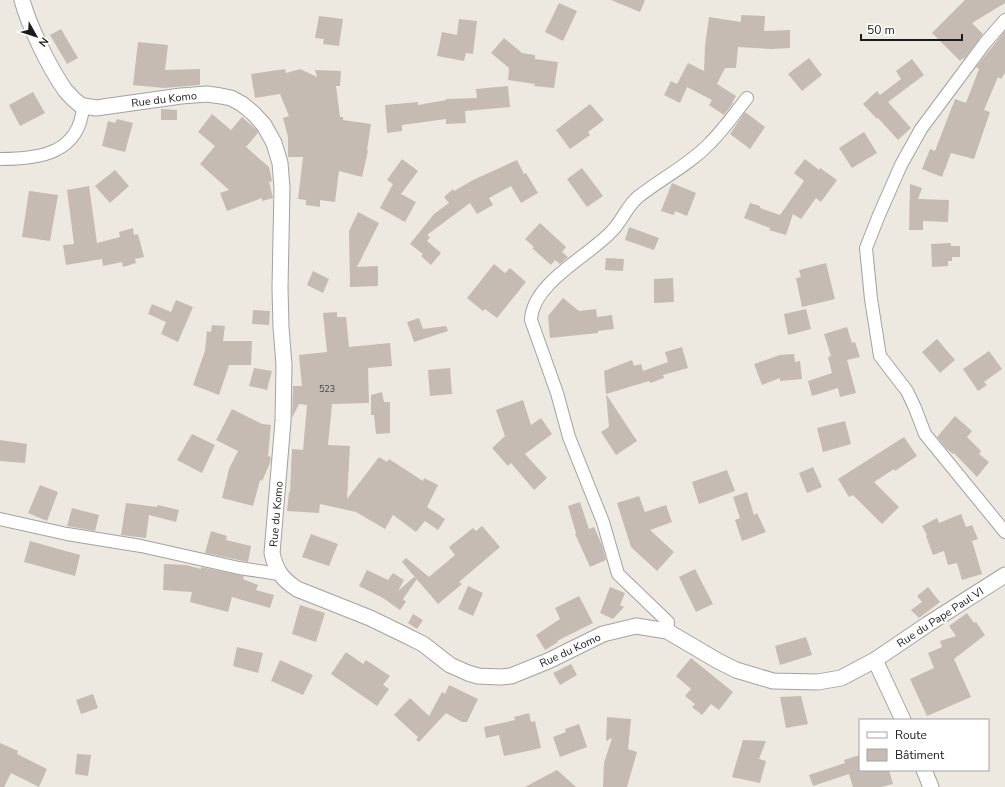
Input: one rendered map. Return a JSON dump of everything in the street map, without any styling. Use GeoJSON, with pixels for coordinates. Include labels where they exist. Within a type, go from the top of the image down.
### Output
{"type":"FeatureCollection","features":[{"type":"Feature","properties":{"kind":"street"},"geometry":{"type":"LineString","coordinates":[[0,159],[16,159],[36,156],[62,147],[71,140],[82,115],[83,107],[65,90],[47,59],[22,0]]}},
{"type":"Feature","properties":{"kind":"street"},"geometry":{"type":"LineString","coordinates":[[1005,20],[985,43],[921,129],[901,165],[866,248],[871,299],[880,356],[907,392],[925,434],[1005,532]]}},
{"type":"Feature","properties":{"kind":"street","name":"Rue du Komo"},"geometry":{"type":"LineString","coordinates":[[83,107],[108,107],[181,96],[207,94],[221,96],[231,98],[242,104],[253,113],[264,125],[274,143],[280,163],[282,188],[280,288],[284,364],[283,421],[272,553],[279,574],[297,589],[370,618],[423,644],[450,665],[478,676],[511,676],[525,671],[603,634],[636,626],[667,631],[714,659],[736,670],[773,681],[818,682],[841,678],[874,660]]}},
{"type":"Feature","properties":{"kind":"street"},"geometry":{"type":"LineString","coordinates":[[667,631],[668,622],[618,574],[603,522],[569,437],[557,393],[531,320],[531,313],[540,293],[550,282],[612,231],[637,198],[688,163],[711,142],[747,98]]}},
{"type":"Feature","properties":{"kind":"street"},"geometry":{"type":"LineString","coordinates":[[0,519],[67,534],[141,546],[239,568],[279,574]]}},
{"type":"Feature","properties":{"kind":"street","name":"Rue du Pape Paul VI"},"geometry":{"type":"LineString","coordinates":[[874,660],[1005,575]]}},
{"type":"Feature","properties":{"kind":"street"},"geometry":{"type":"LineString","coordinates":[[874,660],[904,719]]}},
{"type":"Feature","properties":{"kind":"street"},"geometry":{"type":"LineString","coordinates":[[924,771],[931,787]]}},
{"type":"Feature","properties":{"kind":"building"},"geometry":{"type":"Polygon","coordinates":[[[611,0],[645,0],[640,12],[611,0]]]}},
{"type":"Feature","properties":{"kind":"building"},"geometry":{"type":"Polygon","coordinates":[[[965,0],[1005,0],[1005,3],[972,23],[983,34],[964,59],[963,58],[960,61],[932,33],[965,0]]]}},
{"type":"Feature","properties":{"kind":"building"},"geometry":{"type":"Polygon","coordinates":[[[559,3],[577,11],[563,41],[545,32],[559,3]]]}},
{"type":"Feature","properties":{"kind":"building"},"geometry":{"type":"Polygon","coordinates":[[[741,15],[765,16],[764,31],[790,30],[790,48],[771,49],[738,47],[736,68],[725,68],[717,84],[736,96],[733,103],[724,115],[709,105],[712,100],[687,87],[680,103],[664,95],[671,81],[677,84],[688,63],[704,71],[705,46],[709,17],[741,22],[741,15]]]}},
{"type":"Feature","properties":{"kind":"building"},"geometry":{"type":"Polygon","coordinates":[[[319,16],[343,19],[339,46],[323,44],[324,39],[315,38],[319,16]]]}},
{"type":"Feature","properties":{"kind":"building"},"geometry":{"type":"Polygon","coordinates":[[[459,19],[477,21],[473,54],[466,53],[464,61],[437,56],[442,32],[457,35],[459,19]]]}},
{"type":"Feature","properties":{"kind":"building"},"geometry":{"type":"Polygon","coordinates":[[[61,29],[78,58],[67,64],[50,35],[61,29]]]}},
{"type":"Feature","properties":{"kind":"building"},"geometry":{"type":"Polygon","coordinates":[[[1005,31],[1005,73],[1001,79],[998,77],[984,110],[990,112],[974,159],[951,153],[942,177],[922,169],[930,149],[935,151],[955,99],[966,103],[979,69],[976,67],[1005,31]]]}},
{"type":"Feature","properties":{"kind":"building"},"geometry":{"type":"Polygon","coordinates":[[[504,38],[522,53],[535,55],[535,59],[558,62],[554,88],[534,86],[535,84],[508,80],[509,68],[491,53],[504,38]]]}},
{"type":"Feature","properties":{"kind":"building"},"geometry":{"type":"Polygon","coordinates":[[[138,42],[168,45],[165,70],[200,69],[200,85],[164,88],[133,85],[138,42]]]}},
{"type":"Feature","properties":{"kind":"building"},"geometry":{"type":"Polygon","coordinates":[[[809,58],[822,75],[802,91],[788,74],[809,58]]]}},
{"type":"Feature","properties":{"kind":"building"},"geometry":{"type":"Polygon","coordinates":[[[912,59],[924,75],[888,102],[911,128],[898,140],[863,104],[877,91],[880,95],[901,79],[896,71],[912,59]]]}},
{"type":"Feature","properties":{"kind":"building"},"geometry":{"type":"Polygon","coordinates":[[[285,69],[286,73],[300,69],[317,77],[315,70],[341,71],[340,86],[336,86],[340,117],[343,117],[343,120],[371,124],[368,151],[362,177],[339,171],[335,202],[320,200],[320,207],[306,205],[306,200],[298,199],[303,157],[288,157],[288,137],[283,118],[289,116],[280,94],[255,98],[251,74],[285,69]]]}},
{"type":"Feature","properties":{"kind":"building"},"geometry":{"type":"Polygon","coordinates":[[[508,86],[510,107],[465,111],[466,123],[446,124],[446,119],[402,125],[402,131],[387,133],[385,105],[418,102],[418,105],[446,99],[477,98],[476,89],[508,86]]]}},
{"type":"Feature","properties":{"kind":"building"},"geometry":{"type":"Polygon","coordinates":[[[33,92],[45,113],[20,126],[9,105],[33,92]]]}},
{"type":"Feature","properties":{"kind":"building"},"geometry":{"type":"Polygon","coordinates":[[[590,104],[604,120],[588,132],[590,135],[570,149],[556,130],[590,104]]]}},
{"type":"Feature","properties":{"kind":"building"},"geometry":{"type":"Polygon","coordinates":[[[161,109],[177,110],[177,120],[161,120],[161,109]]]}},
{"type":"Feature","properties":{"kind":"building"},"geometry":{"type":"Polygon","coordinates":[[[745,112],[765,127],[750,149],[730,134],[745,112]]]}},
{"type":"Feature","properties":{"kind":"building"},"geometry":{"type":"Polygon","coordinates":[[[212,114],[231,130],[242,117],[257,130],[258,133],[246,147],[269,167],[272,181],[269,182],[273,198],[262,201],[262,198],[227,211],[220,193],[229,190],[200,164],[215,146],[198,132],[212,114]]]}},
{"type":"Feature","properties":{"kind":"building"},"geometry":{"type":"Polygon","coordinates":[[[117,119],[133,123],[125,152],[102,146],[108,121],[115,123],[117,119]]]}},
{"type":"Feature","properties":{"kind":"building"},"geometry":{"type":"Polygon","coordinates":[[[864,132],[877,153],[852,168],[839,148],[864,132]]]}},
{"type":"Feature","properties":{"kind":"building"},"geometry":{"type":"Polygon","coordinates":[[[402,159],[418,171],[401,194],[416,202],[405,222],[380,208],[393,184],[387,180],[402,159]]]}},
{"type":"Feature","properties":{"kind":"building"},"geometry":{"type":"Polygon","coordinates":[[[805,159],[819,170],[820,168],[837,180],[821,202],[816,198],[801,219],[793,214],[786,235],[769,230],[770,228],[744,218],[750,203],[780,215],[804,181],[794,173],[805,159]]]}},
{"type":"Feature","properties":{"kind":"building"},"geometry":{"type":"Polygon","coordinates":[[[517,160],[524,174],[526,173],[538,193],[521,203],[511,186],[489,198],[493,205],[477,214],[470,203],[427,235],[430,237],[427,241],[441,253],[431,265],[421,256],[423,254],[410,244],[434,214],[449,203],[444,197],[453,189],[454,191],[473,180],[517,160]]]}},
{"type":"Feature","properties":{"kind":"building"},"geometry":{"type":"Polygon","coordinates":[[[582,168],[603,196],[587,207],[567,179],[582,168]]]}},
{"type":"Feature","properties":{"kind":"building"},"geometry":{"type":"Polygon","coordinates":[[[115,170],[129,186],[110,203],[95,186],[115,170]]]}},
{"type":"Feature","properties":{"kind":"building"},"geometry":{"type":"Polygon","coordinates":[[[672,183],[696,193],[687,216],[675,211],[674,215],[661,211],[672,183]]]}},
{"type":"Feature","properties":{"kind":"building"},"geometry":{"type":"Polygon","coordinates":[[[910,184],[922,188],[918,199],[949,200],[948,222],[923,221],[923,230],[909,230],[910,184]]]}},
{"type":"Feature","properties":{"kind":"building"},"geometry":{"type":"Polygon","coordinates":[[[89,186],[97,243],[120,237],[119,232],[133,228],[134,235],[138,234],[144,257],[135,259],[136,263],[123,267],[122,262],[103,266],[102,259],[66,265],[63,245],[74,244],[67,190],[89,186]]]}},
{"type":"Feature","properties":{"kind":"building"},"geometry":{"type":"Polygon","coordinates":[[[29,191],[58,195],[50,241],[22,237],[29,191]]]}},
{"type":"Feature","properties":{"kind":"building"},"geometry":{"type":"Polygon","coordinates":[[[358,212],[379,223],[357,267],[378,266],[378,286],[350,287],[349,231],[358,212]]]}},
{"type":"Feature","properties":{"kind":"building"},"geometry":{"type":"Polygon","coordinates":[[[540,223],[566,247],[562,252],[568,257],[560,264],[555,260],[551,265],[532,248],[534,247],[525,239],[540,223]]]}},
{"type":"Feature","properties":{"kind":"building"},"geometry":{"type":"Polygon","coordinates":[[[629,227],[659,238],[654,250],[625,240],[629,227]]]}},
{"type":"Feature","properties":{"kind":"building"},"geometry":{"type":"Polygon","coordinates":[[[951,243],[951,246],[960,246],[960,257],[952,257],[952,261],[948,261],[948,266],[932,267],[931,244],[951,243]]]}},
{"type":"Feature","properties":{"kind":"building"},"geometry":{"type":"Polygon","coordinates":[[[606,258],[624,259],[623,271],[605,270],[606,258]]]}},
{"type":"Feature","properties":{"kind":"building"},"geometry":{"type":"Polygon","coordinates":[[[826,263],[835,299],[802,307],[796,278],[801,277],[799,270],[826,263]]]}},
{"type":"Feature","properties":{"kind":"building"},"geometry":{"type":"Polygon","coordinates":[[[494,264],[505,273],[510,268],[526,282],[497,318],[485,309],[483,311],[467,298],[494,264]]]}},
{"type":"Feature","properties":{"kind":"building"},"geometry":{"type":"Polygon","coordinates":[[[313,271],[329,279],[323,293],[307,285],[313,271]]]}},
{"type":"Feature","properties":{"kind":"building"},"geometry":{"type":"Polygon","coordinates":[[[673,278],[674,302],[654,303],[654,279],[673,278]]]}},
{"type":"Feature","properties":{"kind":"building"},"geometry":{"type":"Polygon","coordinates":[[[563,298],[579,311],[596,309],[597,317],[612,315],[614,329],[598,331],[598,333],[550,338],[548,316],[563,298]]]}},
{"type":"Feature","properties":{"kind":"building"},"geometry":{"type":"Polygon","coordinates":[[[176,300],[193,307],[178,342],[161,334],[166,322],[148,314],[152,304],[171,312],[176,300]]]}},
{"type":"Feature","properties":{"kind":"building"},"geometry":{"type":"Polygon","coordinates":[[[806,309],[811,329],[788,335],[784,314],[806,309]]]}},
{"type":"Feature","properties":{"kind":"building"},"geometry":{"type":"Polygon","coordinates":[[[253,310],[270,311],[269,325],[252,324],[253,310]]]}},
{"type":"Feature","properties":{"kind":"building"},"geometry":{"type":"Polygon","coordinates":[[[337,312],[337,317],[346,317],[349,347],[390,343],[392,366],[368,368],[369,403],[332,404],[328,445],[350,446],[347,499],[379,457],[387,462],[389,459],[423,481],[424,478],[438,485],[427,507],[445,519],[438,530],[425,521],[416,532],[393,515],[385,529],[356,512],[320,504],[319,513],[287,511],[290,492],[292,449],[303,450],[307,405],[299,404],[292,418],[293,386],[302,386],[299,355],[327,352],[323,313],[337,312]]]}},
{"type":"Feature","properties":{"kind":"building"},"geometry":{"type":"Polygon","coordinates":[[[419,318],[423,329],[446,326],[448,331],[414,342],[407,322],[419,318]]]}},
{"type":"Feature","properties":{"kind":"building"},"geometry":{"type":"Polygon","coordinates":[[[212,325],[225,326],[223,341],[252,341],[251,365],[229,365],[219,395],[193,385],[205,351],[207,331],[211,332],[212,325]]]}},
{"type":"Feature","properties":{"kind":"building"},"geometry":{"type":"Polygon","coordinates":[[[847,327],[852,343],[855,342],[860,357],[847,360],[856,393],[840,397],[838,388],[812,396],[808,381],[832,373],[828,357],[831,356],[824,334],[847,327]]]}},
{"type":"Feature","properties":{"kind":"building"},"geometry":{"type":"Polygon","coordinates":[[[937,339],[955,360],[940,373],[922,352],[937,339]]]}},
{"type":"Feature","properties":{"kind":"building"},"geometry":{"type":"Polygon","coordinates":[[[682,347],[688,368],[663,375],[664,378],[650,383],[649,381],[606,394],[604,371],[632,360],[634,366],[641,364],[643,371],[668,362],[665,352],[682,347]]]}},
{"type":"Feature","properties":{"kind":"building"},"geometry":{"type":"Polygon","coordinates":[[[989,351],[1002,369],[984,382],[987,385],[978,391],[963,369],[989,351]]]}},
{"type":"Feature","properties":{"kind":"building"},"geometry":{"type":"Polygon","coordinates":[[[794,354],[795,362],[800,361],[802,379],[780,381],[780,378],[762,385],[754,364],[780,355],[794,354]]]}},
{"type":"Feature","properties":{"kind":"building"},"geometry":{"type":"Polygon","coordinates":[[[254,368],[272,371],[267,390],[249,386],[254,368]]]}},
{"type":"Feature","properties":{"kind":"building"},"geometry":{"type":"Polygon","coordinates":[[[450,368],[452,394],[430,396],[428,370],[450,368]]]}},
{"type":"Feature","properties":{"kind":"building"},"geometry":{"type":"Polygon","coordinates":[[[382,392],[384,402],[390,402],[390,433],[376,434],[374,415],[371,415],[371,395],[382,392]]]}},
{"type":"Feature","properties":{"kind":"building"},"geometry":{"type":"Polygon","coordinates":[[[606,394],[637,441],[616,455],[601,432],[609,427],[606,394]]]}},
{"type":"Feature","properties":{"kind":"building"},"geometry":{"type":"Polygon","coordinates":[[[523,400],[531,425],[541,418],[552,434],[525,454],[547,478],[534,490],[511,463],[508,466],[492,448],[505,436],[496,410],[523,400]]]}},
{"type":"Feature","properties":{"kind":"building"},"geometry":{"type":"Polygon","coordinates":[[[232,409],[262,424],[271,425],[268,456],[271,457],[270,463],[262,481],[260,480],[253,506],[222,498],[229,469],[238,451],[216,440],[232,409]]]}},
{"type":"Feature","properties":{"kind":"building"},"geometry":{"type":"Polygon","coordinates":[[[955,416],[972,431],[967,437],[981,451],[979,454],[989,462],[977,477],[954,453],[953,454],[947,449],[937,437],[955,416]]]}},
{"type":"Feature","properties":{"kind":"building"},"geometry":{"type":"Polygon","coordinates":[[[845,421],[851,444],[823,452],[817,428],[845,421]]]}},
{"type":"Feature","properties":{"kind":"building"},"geometry":{"type":"Polygon","coordinates":[[[192,434],[215,445],[202,473],[177,460],[192,434]]]}},
{"type":"Feature","properties":{"kind":"building"},"geometry":{"type":"Polygon","coordinates":[[[904,437],[917,456],[895,471],[894,469],[874,482],[899,507],[882,524],[853,495],[849,497],[838,479],[904,437]]]}},
{"type":"Feature","properties":{"kind":"building"},"geometry":{"type":"Polygon","coordinates":[[[0,440],[27,444],[25,463],[0,461],[0,440]]]}},
{"type":"Feature","properties":{"kind":"building"},"geometry":{"type":"Polygon","coordinates":[[[813,467],[822,487],[807,493],[799,473],[813,467]]]}},
{"type":"Feature","properties":{"kind":"building"},"geometry":{"type":"Polygon","coordinates":[[[727,470],[735,491],[699,504],[692,482],[727,470]]]}},
{"type":"Feature","properties":{"kind":"building"},"geometry":{"type":"Polygon","coordinates":[[[40,485],[58,492],[47,521],[28,513],[40,485]]]}},
{"type":"Feature","properties":{"kind":"building"},"geometry":{"type":"Polygon","coordinates":[[[747,492],[754,515],[757,513],[766,532],[742,541],[735,520],[740,518],[733,497],[747,492]]]}},
{"type":"Feature","properties":{"kind":"building"},"geometry":{"type":"Polygon","coordinates":[[[639,496],[645,512],[666,505],[672,522],[650,530],[674,552],[657,571],[631,547],[617,503],[639,496]]]}},
{"type":"Feature","properties":{"kind":"building"},"geometry":{"type":"Polygon","coordinates":[[[580,502],[589,529],[594,527],[602,545],[606,560],[590,567],[575,534],[576,533],[568,506],[580,502]]]}},
{"type":"Feature","properties":{"kind":"building"},"geometry":{"type":"Polygon","coordinates":[[[126,503],[157,507],[158,505],[179,510],[176,522],[149,515],[146,538],[121,535],[126,503]]]}},
{"type":"Feature","properties":{"kind":"building"},"geometry":{"type":"Polygon","coordinates":[[[72,508],[99,515],[95,531],[67,526],[72,508]]]}},
{"type":"Feature","properties":{"kind":"building"},"geometry":{"type":"Polygon","coordinates":[[[961,514],[966,527],[972,525],[978,539],[972,541],[982,574],[962,580],[957,563],[948,565],[944,551],[933,555],[926,536],[927,535],[922,526],[937,518],[939,523],[961,514]]]}},
{"type":"Feature","properties":{"kind":"building"},"geometry":{"type":"Polygon","coordinates":[[[482,526],[500,547],[459,582],[462,584],[438,604],[402,562],[406,558],[429,577],[455,555],[449,547],[473,528],[476,531],[482,526]]]}},
{"type":"Feature","properties":{"kind":"building"},"geometry":{"type":"Polygon","coordinates":[[[211,531],[227,536],[226,540],[251,546],[248,562],[205,553],[211,531]]]}},
{"type":"Feature","properties":{"kind":"building"},"geometry":{"type":"Polygon","coordinates":[[[311,534],[338,544],[329,566],[302,557],[311,534]]]}},
{"type":"Feature","properties":{"kind":"building"},"geometry":{"type":"Polygon","coordinates":[[[30,541],[80,555],[75,576],[24,562],[30,541]]]}},
{"type":"Feature","properties":{"kind":"building"},"geometry":{"type":"Polygon","coordinates":[[[164,564],[186,565],[201,569],[201,567],[244,576],[243,579],[258,585],[256,590],[274,595],[270,608],[232,597],[228,612],[190,602],[192,592],[163,590],[164,564]]]}},
{"type":"Feature","properties":{"kind":"building"},"geometry":{"type":"Polygon","coordinates":[[[695,569],[713,604],[696,612],[679,577],[695,569]]]}},
{"type":"Feature","properties":{"kind":"building"},"geometry":{"type":"Polygon","coordinates":[[[367,570],[388,580],[393,573],[404,580],[398,591],[414,577],[417,579],[403,599],[406,602],[400,610],[383,598],[359,586],[367,570]]]}},
{"type":"Feature","properties":{"kind":"building"},"geometry":{"type":"Polygon","coordinates":[[[468,586],[483,593],[473,616],[458,609],[468,586]]]}},
{"type":"Feature","properties":{"kind":"building"},"geometry":{"type":"Polygon","coordinates":[[[610,587],[625,593],[620,605],[624,607],[613,619],[600,613],[610,587]]]}},
{"type":"Feature","properties":{"kind":"building"},"geometry":{"type":"Polygon","coordinates":[[[928,587],[940,602],[919,618],[911,610],[922,602],[917,596],[928,587]]]}},
{"type":"Feature","properties":{"kind":"building"},"geometry":{"type":"Polygon","coordinates":[[[579,596],[593,623],[557,641],[558,642],[545,650],[536,635],[560,619],[555,608],[579,596]]]}},
{"type":"Feature","properties":{"kind":"building"},"geometry":{"type":"Polygon","coordinates":[[[300,605],[325,613],[316,642],[292,634],[300,605]]]}},
{"type":"Feature","properties":{"kind":"building"},"geometry":{"type":"Polygon","coordinates":[[[967,613],[974,623],[976,622],[985,635],[954,659],[971,697],[927,716],[910,679],[934,668],[928,653],[942,647],[940,641],[956,636],[949,626],[967,613]]]}},
{"type":"Feature","properties":{"kind":"building"},"geometry":{"type":"Polygon","coordinates":[[[413,614],[423,620],[417,629],[408,623],[413,614]]]}},
{"type":"Feature","properties":{"kind":"building"},"geometry":{"type":"Polygon","coordinates":[[[806,637],[812,655],[780,665],[775,646],[806,637]]]}},
{"type":"Feature","properties":{"kind":"building"},"geometry":{"type":"Polygon","coordinates":[[[237,647],[263,653],[258,673],[233,666],[237,647]]]}},
{"type":"Feature","properties":{"kind":"building"},"geometry":{"type":"Polygon","coordinates":[[[346,652],[363,664],[366,660],[390,676],[383,685],[389,689],[377,706],[331,674],[346,652]]]}},
{"type":"Feature","properties":{"kind":"building"},"geometry":{"type":"Polygon","coordinates":[[[691,658],[733,692],[719,710],[711,704],[702,715],[692,707],[695,704],[685,696],[691,689],[676,676],[691,658]]]}},
{"type":"Feature","properties":{"kind":"building"},"geometry":{"type":"Polygon","coordinates":[[[280,660],[313,675],[303,695],[271,681],[280,660]]]}},
{"type":"Feature","properties":{"kind":"building"},"geometry":{"type":"Polygon","coordinates":[[[571,664],[577,675],[560,685],[553,673],[571,664]]]}},
{"type":"Feature","properties":{"kind":"building"},"geometry":{"type":"Polygon","coordinates":[[[449,685],[478,699],[467,722],[462,722],[446,713],[419,742],[416,740],[418,737],[394,715],[410,698],[429,716],[442,692],[445,694],[449,685]]]}},
{"type":"Feature","properties":{"kind":"building"},"geometry":{"type":"Polygon","coordinates":[[[93,694],[98,708],[81,714],[76,700],[93,694]]]}},
{"type":"Feature","properties":{"kind":"building"},"geometry":{"type":"Polygon","coordinates":[[[801,696],[808,724],[786,728],[780,697],[801,696]]]}},
{"type":"Feature","properties":{"kind":"building"},"geometry":{"type":"Polygon","coordinates":[[[529,713],[531,722],[535,721],[541,748],[504,756],[499,735],[486,738],[484,727],[515,720],[514,717],[529,713]]]}},
{"type":"Feature","properties":{"kind":"building"},"geometry":{"type":"Polygon","coordinates":[[[607,717],[631,719],[628,749],[637,752],[627,787],[603,787],[604,763],[612,738],[606,741],[607,717]]]}},
{"type":"Feature","properties":{"kind":"building"},"geometry":{"type":"Polygon","coordinates":[[[579,724],[587,747],[560,757],[553,737],[566,732],[565,729],[579,724]]]}},
{"type":"Feature","properties":{"kind":"building"},"geometry":{"type":"Polygon","coordinates":[[[743,740],[766,741],[759,759],[766,761],[760,783],[732,777],[743,740]]]}},
{"type":"Feature","properties":{"kind":"building"},"geometry":{"type":"Polygon","coordinates":[[[0,743],[18,751],[17,754],[47,769],[39,787],[11,773],[4,787],[0,787],[0,743]]]}},
{"type":"Feature","properties":{"kind":"building"},"geometry":{"type":"Polygon","coordinates":[[[77,754],[91,755],[88,776],[75,774],[77,754]]]}},
{"type":"Feature","properties":{"kind":"building"},"geometry":{"type":"Polygon","coordinates":[[[859,755],[859,771],[889,771],[893,784],[881,787],[853,787],[849,774],[813,786],[809,775],[845,763],[844,760],[859,755]]]}},
{"type":"Feature","properties":{"kind":"building"},"geometry":{"type":"Polygon","coordinates":[[[557,770],[576,787],[525,787],[557,770]]]}}]}
